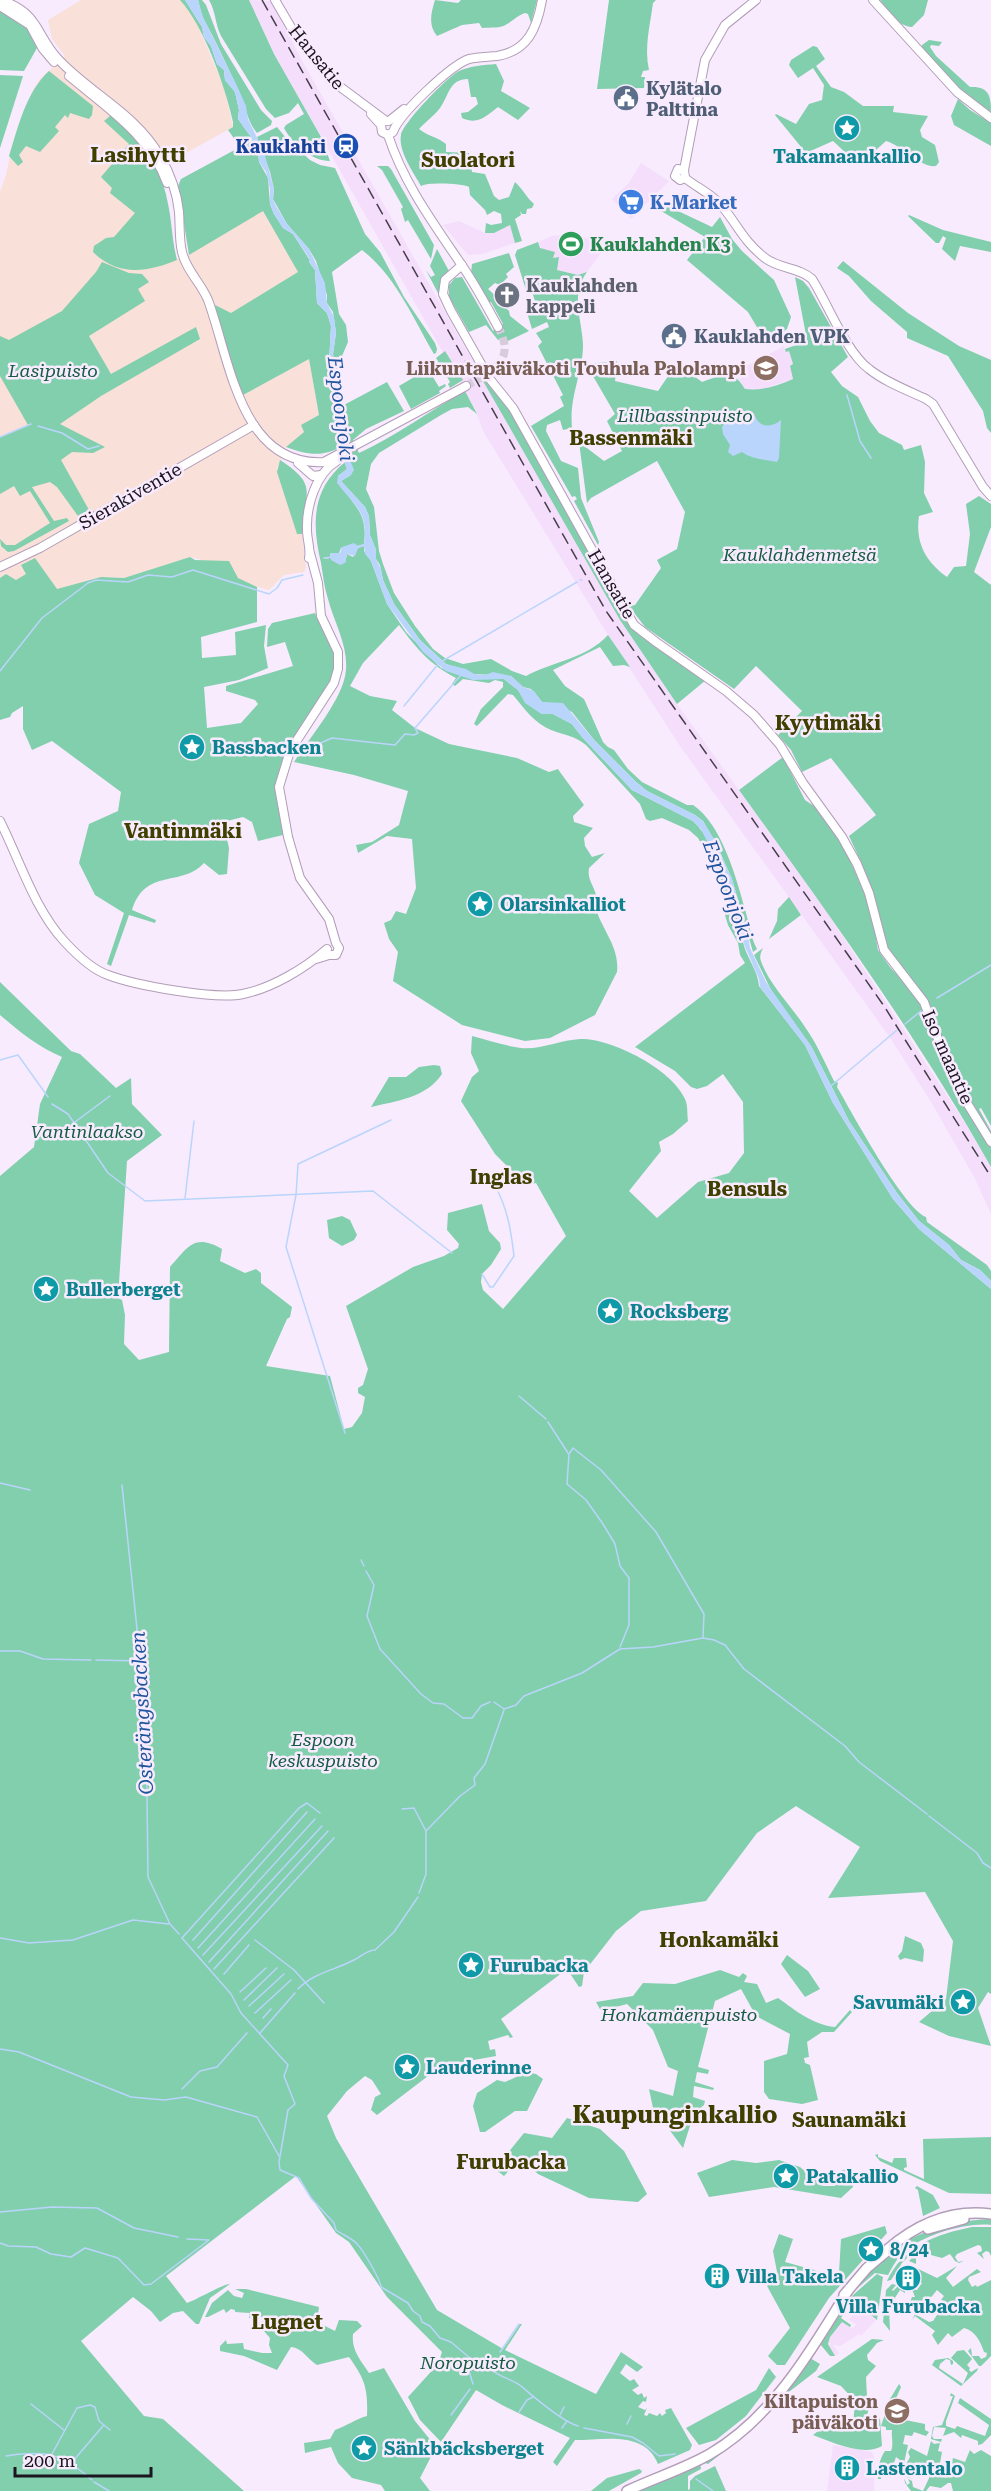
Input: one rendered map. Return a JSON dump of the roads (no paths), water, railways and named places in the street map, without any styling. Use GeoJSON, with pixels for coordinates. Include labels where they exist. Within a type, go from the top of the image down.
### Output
{"type":"FeatureCollection","features":[{"type":"Feature","properties":{"kind":"main road"},"geometry":{"type":"LineString","coordinates":[[627,2491],[709,2454],[734,2438],[755,2420],[788,2379],[789,2372],[823,2319],[867,2268],[888,2251],[929,2228],[953,2221],[991,2216]]}},
{"type":"Feature","properties":{"kind":"street","name":"Hansatie"},"geometry":{"type":"LineString","coordinates":[[275,0],[331,80],[385,122]]}},
{"type":"Feature","properties":{"kind":"street"},"geometry":{"type":"LineString","coordinates":[[392,132],[382,132],[385,122],[420,98],[462,62],[477,57],[506,54],[527,42],[537,24],[542,0]]}},
{"type":"Feature","properties":{"kind":"street"},"geometry":{"type":"LineString","coordinates":[[756,0],[719,33],[705,60],[685,174],[719,203],[742,237],[766,258],[812,279],[854,352],[864,365],[876,375],[933,404],[983,487],[991,496]]}},
{"type":"Feature","properties":{"kind":"street"},"geometry":{"type":"LineString","coordinates":[[873,0],[957,92],[991,118]]}},
{"type":"Feature","properties":{"kind":"street"},"geometry":{"type":"LineString","coordinates":[[3,2],[30,25],[48,56],[129,125],[148,146],[164,176],[180,231],[184,260],[204,292],[227,366],[254,425],[262,438],[284,453],[317,470]]}},
{"type":"Feature","properties":{"kind":"street"},"geometry":{"type":"LineString","coordinates":[[392,132],[420,98]]}},
{"type":"Feature","properties":{"kind":"street"},"geometry":{"type":"LineString","coordinates":[[385,122],[392,132],[396,160],[436,231],[462,265],[498,327]]}},
{"type":"Feature","properties":{"kind":"street","name":"Hansatie"},"geometry":{"type":"LineString","coordinates":[[462,265],[445,280],[444,297],[489,378],[513,408],[607,573],[626,612],[641,631],[739,700],[780,745],[803,783],[850,849],[869,893],[884,950],[924,1002]]}},
{"type":"Feature","properties":{"kind":"street"},"geometry":{"type":"LineString","coordinates":[[0,821],[45,915],[71,948],[107,975],[203,994],[232,996],[260,990],[316,959],[330,948],[331,927],[325,912],[303,881],[289,832],[279,783],[290,751],[336,676],[339,662],[338,652],[321,616],[310,553],[307,526],[317,470],[405,417],[410,417],[466,386]]}},
{"type":"Feature","properties":{"kind":"street","name":"Sierakiventie"},"geometry":{"type":"LineString","coordinates":[[3,566],[40,548],[254,425]]}},
{"type":"Feature","properties":{"kind":"street","name":"Iso maantie"},"geometry":{"type":"LineString","coordinates":[[924,1002],[949,1068],[991,1142]]}},
{"type":"Feature","properties":{"kind":"water","name":"Espoonjoki"},"geometry":{"type":"Polygon","coordinates":[[[185,0],[198,0],[203,17],[237,86],[246,106],[248,119],[264,152],[276,206],[287,224],[309,249],[325,283],[327,303],[334,317],[336,333],[333,354],[344,413],[347,452],[354,470],[351,475],[341,481],[365,507],[369,516],[370,535],[376,550],[376,559],[394,604],[420,640],[446,664],[466,669],[474,674],[485,675],[493,672],[511,676],[523,687],[534,691],[542,702],[563,703],[595,741],[635,781],[647,791],[703,821],[732,879],[750,948],[766,982],[811,1046],[849,1121],[897,1193],[919,1221],[949,1245],[961,1260],[980,1270],[991,1281],[991,1289],[919,1229],[893,1199],[833,1103],[805,1045],[760,987],[759,979],[743,942],[727,882],[701,829],[693,821],[632,790],[572,724],[553,714],[542,714],[525,703],[518,690],[504,679],[473,680],[446,671],[423,652],[387,604],[371,561],[365,554],[364,546],[358,548],[355,556],[347,554],[345,563],[340,565],[331,560],[330,553],[340,553],[342,547],[354,543],[357,546],[364,544],[365,533],[359,510],[337,483],[338,476],[347,469],[341,455],[340,415],[332,391],[329,363],[331,326],[327,313],[317,303],[315,270],[293,234],[283,228],[274,214],[270,204],[270,189],[266,172],[259,162],[258,151],[251,137],[238,119],[239,110],[235,92],[225,80],[224,70],[217,64],[211,46],[204,37],[202,27],[185,0]]]}},
{"type":"Feature","properties":{"kind":"water"},"geometry":{"type":"Polygon","coordinates":[[[745,413],[755,416],[763,425],[771,425],[781,420],[777,462],[755,458],[742,452],[733,456],[728,452],[730,445],[723,434],[722,427],[731,416],[745,413]]]}},
{"type":"Feature","properties":{"kind":"waterway"},"geometry":{"type":"LineString","coordinates":[[847,395],[860,441],[871,458]]}},
{"type":"Feature","properties":{"kind":"waterway"},"geometry":{"type":"LineString","coordinates":[[0,437],[31,424]]}},
{"type":"Feature","properties":{"kind":"waterway"},"geometry":{"type":"LineString","coordinates":[[38,426],[62,433],[88,449],[99,446]]}},
{"type":"Feature","properties":{"kind":"waterway"},"geometry":{"type":"LineString","coordinates":[[324,558],[332,557]]}},
{"type":"Feature","properties":{"kind":"waterway"},"geometry":{"type":"LineString","coordinates":[[0,671],[42,618],[88,583],[96,580],[128,582],[148,575],[172,577],[193,570],[269,594],[282,580],[303,575]]}},
{"type":"Feature","properties":{"kind":"waterway"},"geometry":{"type":"LineString","coordinates":[[404,706],[439,663],[577,582]]}},
{"type":"Feature","properties":{"kind":"waterway"},"geometry":{"type":"LineString","coordinates":[[309,744],[316,745],[332,738],[395,745],[405,734],[418,733],[415,728],[461,675]]}},
{"type":"Feature","properties":{"kind":"waterway"},"geometry":{"type":"LineString","coordinates":[[937,998],[991,965]]}},
{"type":"Feature","properties":{"kind":"waterway"},"geometry":{"type":"LineString","coordinates":[[905,1024],[921,1011]]}},
{"type":"Feature","properties":{"kind":"waterway"},"geometry":{"type":"LineString","coordinates":[[831,1086],[897,1030]]}},
{"type":"Feature","properties":{"kind":"waterway"},"geometry":{"type":"LineString","coordinates":[[0,1060],[18,1055],[48,1097]]}},
{"type":"Feature","properties":{"kind":"waterway"},"geometry":{"type":"LineString","coordinates":[[75,1122],[110,1096]]}},
{"type":"Feature","properties":{"kind":"waterway"},"geometry":{"type":"LineString","coordinates":[[52,1104],[68,1114],[108,1173],[145,1201],[373,1191],[452,1253]]}},
{"type":"Feature","properties":{"kind":"waterway"},"geometry":{"type":"LineString","coordinates":[[345,1433],[286,1247],[296,1195],[298,1164],[391,1120]]}},
{"type":"Feature","properties":{"kind":"waterway"},"geometry":{"type":"LineString","coordinates":[[185,1198],[194,1121]]}},
{"type":"Feature","properties":{"kind":"waterway"},"geometry":{"type":"LineString","coordinates":[[482,1274],[490,1287],[493,1287],[514,1256],[506,1212],[495,1186]]}},
{"type":"Feature","properties":{"kind":"waterway"},"geometry":{"type":"LineString","coordinates":[[519,1396],[546,1419]]}},
{"type":"Feature","properties":{"kind":"waterway"},"geometry":{"type":"LineString","coordinates":[[548,1422],[568,1453]]}},
{"type":"Feature","properties":{"kind":"waterway"},"geometry":{"type":"LineString","coordinates":[[620,1647],[629,1625],[629,1578],[620,1566],[615,1544],[603,1524],[586,1500],[567,1484],[569,1454],[573,1448],[601,1470],[656,1532],[704,1614],[703,1637]]}},
{"type":"Feature","properties":{"kind":"waterway"},"geometry":{"type":"LineString","coordinates":[[0,1483],[30,1490]]}},
{"type":"Feature","properties":{"kind":"waterway","name":"Osterängsbacken"},"geometry":{"type":"LineString","coordinates":[[122,1485],[146,1715],[148,1877],[170,1924],[179,1934]]}},
{"type":"Feature","properties":{"kind":"waterway"},"geometry":{"type":"LineString","coordinates":[[361,1560],[364,1566]]}},
{"type":"Feature","properties":{"kind":"waterway"},"geometry":{"type":"LineString","coordinates":[[366,1571],[374,1585],[367,1616],[380,1649],[421,1694],[433,1703],[444,1704],[463,1718],[472,1718],[481,1706],[490,1702]]}},
{"type":"Feature","properties":{"kind":"waterway"},"geometry":{"type":"LineString","coordinates":[[494,1702],[504,1709],[516,1705],[524,1696],[582,1673],[620,1649],[653,1647],[703,1638],[714,1640],[725,1645],[744,1669],[845,1746],[859,1762],[927,1814]]}},
{"type":"Feature","properties":{"kind":"waterway"},"geometry":{"type":"LineString","coordinates":[[0,1651],[20,1651],[43,1659],[91,1660]]}},
{"type":"Feature","properties":{"kind":"waterway"},"geometry":{"type":"LineString","coordinates":[[96,1660],[140,1661]]}},
{"type":"Feature","properties":{"kind":"waterway"},"geometry":{"type":"LineString","coordinates":[[426,1831],[460,1796],[475,1785],[474,1778],[485,1764],[504,1710]]}},
{"type":"Feature","properties":{"kind":"waterway","name":"Osterängsbacken"},"geometry":{"type":"LineString","coordinates":[[320,1813],[307,1803],[299,1808],[182,1938],[231,1994],[241,2013],[288,2065],[284,2076],[295,2104],[288,2110],[279,2162],[280,2170],[299,2178],[311,2198],[334,2223],[336,2230],[353,2240],[367,2258],[381,2287],[408,2303],[420,2316],[422,2322],[430,2326],[440,2338],[451,2342],[471,2359],[488,2368]]}},
{"type":"Feature","properties":{"kind":"waterway"},"geometry":{"type":"LineString","coordinates":[[402,1809],[414,1808],[426,1831],[426,1874],[419,1893]]}},
{"type":"Feature","properties":{"kind":"waterway"},"geometry":{"type":"LineString","coordinates":[[193,1940],[307,1812]]}},
{"type":"Feature","properties":{"kind":"waterway"},"geometry":{"type":"LineString","coordinates":[[929,1816],[977,1853],[983,1863],[991,1868]]}},
{"type":"Feature","properties":{"kind":"waterway"},"geometry":{"type":"LineString","coordinates":[[198,1948],[315,1819]]}},
{"type":"Feature","properties":{"kind":"waterway"},"geometry":{"type":"LineString","coordinates":[[203,1955],[322,1826]]}},
{"type":"Feature","properties":{"kind":"waterway"},"geometry":{"type":"LineString","coordinates":[[209,1962],[328,1831]]}},
{"type":"Feature","properties":{"kind":"waterway"},"geometry":{"type":"LineString","coordinates":[[214,1969],[334,1838]]}},
{"type":"Feature","properties":{"kind":"waterway"},"geometry":{"type":"LineString","coordinates":[[298,1989],[317,1975],[375,1950],[394,1932],[418,1897]]}},
{"type":"Feature","properties":{"kind":"waterway"},"geometry":{"type":"LineString","coordinates":[[0,1938],[29,1943],[73,1940],[133,1920],[169,1924]]}},
{"type":"Feature","properties":{"kind":"waterway"},"geometry":{"type":"LineString","coordinates":[[255,1940],[294,1970],[324,2003]]}},
{"type":"Feature","properties":{"kind":"waterway"},"geometry":{"type":"LineString","coordinates":[[224,1974],[249,1945]]}},
{"type":"Feature","properties":{"kind":"waterway"},"geometry":{"type":"LineString","coordinates":[[240,1992],[266,1968]]}},
{"type":"Feature","properties":{"kind":"waterway"},"geometry":{"type":"LineString","coordinates":[[244,2000],[277,1968]]}},
{"type":"Feature","properties":{"kind":"waterway"},"geometry":{"type":"LineString","coordinates":[[249,2006],[284,1974]]}},
{"type":"Feature","properties":{"kind":"waterway"},"geometry":{"type":"LineString","coordinates":[[255,2013],[291,1980]]}},
{"type":"Feature","properties":{"kind":"waterway"},"geometry":{"type":"LineString","coordinates":[[260,2033],[295,1993]]}},
{"type":"Feature","properties":{"kind":"waterway"},"geometry":{"type":"LineString","coordinates":[[263,2018],[271,2009]]}},
{"type":"Feature","properties":{"kind":"waterway"},"geometry":{"type":"LineString","coordinates":[[182,2089],[200,2071],[217,2067],[247,2033]]}},
{"type":"Feature","properties":{"kind":"waterway"},"geometry":{"type":"LineString","coordinates":[[0,2049],[19,2052],[131,2097],[164,2100],[186,2097],[257,2117],[279,2156]]}},
{"type":"Feature","properties":{"kind":"waterway"},"geometry":{"type":"LineString","coordinates":[[0,2212],[52,2207],[97,2208],[134,2228],[178,2237]]}},
{"type":"Feature","properties":{"kind":"waterway"},"geometry":{"type":"LineString","coordinates":[[0,2243],[8,2246],[36,2247],[51,2254],[71,2257],[85,2248],[118,2258],[144,2285],[151,2284],[209,2240],[187,2239]]}},
{"type":"Feature","properties":{"kind":"waterway"},"geometry":{"type":"LineString","coordinates":[[500,2352],[519,2324]]}},
{"type":"Feature","properties":{"kind":"waterway"},"geometry":{"type":"LineString","coordinates":[[471,2360],[468,2368],[473,2384]]}},
{"type":"Feature","properties":{"kind":"waterway"},"geometry":{"type":"LineString","coordinates":[[492,2370],[517,2384],[556,2414],[578,2426]]}},
{"type":"Feature","properties":{"kind":"waterway"},"geometry":{"type":"LineString","coordinates":[[451,2415],[470,2389]]}},
{"type":"Feature","properties":{"kind":"waterway"},"geometry":{"type":"LineString","coordinates":[[519,2412],[527,2400],[533,2397]]}},
{"type":"Feature","properties":{"kind":"waterway"},"geometry":{"type":"LineString","coordinates":[[31,2404],[64,2430]]}},
{"type":"Feature","properties":{"kind":"waterway"},"geometry":{"type":"LineString","coordinates":[[52,2454],[77,2408],[90,2405],[95,2407],[99,2421],[110,2430]]}},
{"type":"Feature","properties":{"kind":"waterway"},"geometry":{"type":"LineString","coordinates":[[560,2415],[564,2407]]}},
{"type":"Feature","properties":{"kind":"waterway"},"geometry":{"type":"LineString","coordinates":[[627,2424],[631,2416]]}},
{"type":"Feature","properties":{"kind":"waterway"},"geometry":{"type":"LineString","coordinates":[[562,2428],[567,2421]]}},
{"type":"Feature","properties":{"kind":"waterway"},"geometry":{"type":"LineString","coordinates":[[73,2461],[103,2426]]}},
{"type":"Feature","properties":{"kind":"waterway"},"geometry":{"type":"LineString","coordinates":[[584,2428],[632,2437],[659,2456],[675,2454]]}},
{"type":"Feature","properties":{"kind":"waterway"},"geometry":{"type":"LineString","coordinates":[[6,2456],[32,2453],[53,2456],[71,2464],[92,2480]]}},
{"type":"Feature","properties":{"kind":"waterway"},"geometry":{"type":"LineString","coordinates":[[696,2479],[713,2491]]}},
{"type":"Feature","properties":{"kind":"waterway"},"geometry":{"type":"LineString","coordinates":[[94,2482],[109,2491]]}},
{"type":"Feature","properties":{"kind":"tunnel"},"geometry":{"type":"LineString","coordinates":[[466,386],[493,370],[503,357],[505,348],[498,327]]}},
{"type":"Feature","properties":{"kind":"railway"},"geometry":{"type":"LineString","coordinates":[[262,0],[606,611],[884,1006],[991,1177]]}},
{"type":"Feature","properties":{"kind":"place","name":"Kylätalo Palttina"},"geometry":{"type":"Point","coordinates":[626,98]}},
{"type":"Feature","properties":{"kind":"place","name":"Takamaankallio"},"geometry":{"type":"Point","coordinates":[847,128]}},
{"type":"Feature","properties":{"kind":"place","name":"Kauklahti"},"geometry":{"type":"Point","coordinates":[346,146]}},
{"type":"Feature","properties":{"kind":"place","name":"K-Market"},"geometry":{"type":"Point","coordinates":[631,202]}},
{"type":"Feature","properties":{"kind":"place","name":"Kauklahden K3"},"geometry":{"type":"Point","coordinates":[571,244]}},
{"type":"Feature","properties":{"kind":"place","name":"Kauklahden kappeli"},"geometry":{"type":"Point","coordinates":[507,295]}},
{"type":"Feature","properties":{"kind":"place","name":"Kauklahden VPK"},"geometry":{"type":"Point","coordinates":[674,336]}},
{"type":"Feature","properties":{"kind":"place","name":"Liikuntapäiväkoti Touhula Palolampi"},"geometry":{"type":"Point","coordinates":[766,368]}},
{"type":"Feature","properties":{"kind":"place","name":"Bassbacken"},"geometry":{"type":"Point","coordinates":[192,747]}},
{"type":"Feature","properties":{"kind":"place","name":"Olarsinkalliot"},"geometry":{"type":"Point","coordinates":[480,904]}},
{"type":"Feature","properties":{"kind":"place","name":"Bullerberget"},"geometry":{"type":"Point","coordinates":[46,1289]}},
{"type":"Feature","properties":{"kind":"place","name":"Rocksberg"},"geometry":{"type":"Point","coordinates":[610,1311]}},
{"type":"Feature","properties":{"kind":"place","name":"Furubacka"},"geometry":{"type":"Point","coordinates":[471,1965]}},
{"type":"Feature","properties":{"kind":"place","name":"Savumäki"},"geometry":{"type":"Point","coordinates":[963,2002]}},
{"type":"Feature","properties":{"kind":"place","name":"Lauderinne"},"geometry":{"type":"Point","coordinates":[407,2067]}},
{"type":"Feature","properties":{"kind":"place","name":"Patakallio"},"geometry":{"type":"Point","coordinates":[786,2176]}},
{"type":"Feature","properties":{"kind":"place","name":"8/24"},"geometry":{"type":"Point","coordinates":[871,2249]}},
{"type":"Feature","properties":{"kind":"place","name":"Villa Takela"},"geometry":{"type":"Point","coordinates":[717,2276]}},
{"type":"Feature","properties":{"kind":"place","name":"Villa Furubacka"},"geometry":{"type":"Point","coordinates":[908,2278]}},
{"type":"Feature","properties":{"kind":"place","name":"Kiltapuiston päiväkoti"},"geometry":{"type":"Point","coordinates":[897,2411]}},
{"type":"Feature","properties":{"kind":"place","name":"Sänkbäcksberget"},"geometry":{"type":"Point","coordinates":[364,2448]}},
{"type":"Feature","properties":{"kind":"place","name":"Lastentalo"},"geometry":{"type":"Point","coordinates":[847,2468]}},
{"type":"Feature","properties":{"kind":"district","name":"Lasihytti"},"geometry":{"type":"Point","coordinates":[138,155]}},
{"type":"Feature","properties":{"kind":"district","name":"Suolatori"},"geometry":{"type":"Point","coordinates":[468,160]}},
{"type":"Feature","properties":{"kind":"district","name":"Bassenmäki"},"geometry":{"type":"Point","coordinates":[631,438]}},
{"type":"Feature","properties":{"kind":"district","name":"Kyytimäki"},"geometry":{"type":"Point","coordinates":[828,723]}},
{"type":"Feature","properties":{"kind":"district","name":"Vantinmäki"},"geometry":{"type":"Point","coordinates":[183,831]}},
{"type":"Feature","properties":{"kind":"district","name":"Inglas"},"geometry":{"type":"Point","coordinates":[501,1177]}},
{"type":"Feature","properties":{"kind":"district","name":"Bensuls"},"geometry":{"type":"Point","coordinates":[747,1189]}},
{"type":"Feature","properties":{"kind":"district","name":"Honkamäki"},"geometry":{"type":"Point","coordinates":[719,1940]}},
{"type":"Feature","properties":{"kind":"district","name":"Kaupunginkallio"},"geometry":{"type":"Point","coordinates":[675,2115]}},
{"type":"Feature","properties":{"kind":"district","name":"Saunamäki"},"geometry":{"type":"Point","coordinates":[849,2120]}},
{"type":"Feature","properties":{"kind":"district","name":"Furubacka"},"geometry":{"type":"Point","coordinates":[511,2162]}},
{"type":"Feature","properties":{"kind":"district","name":"Lugnet"},"geometry":{"type":"Point","coordinates":[287,2322]}},
{"type":"Feature","properties":{"kind":"park label","name":"Lasipuisto"},"geometry":{"type":"Point","coordinates":[53,370]}},
{"type":"Feature","properties":{"kind":"park label","name":"Lillbassinpuisto"},"geometry":{"type":"Point","coordinates":[685,415]}},
{"type":"Feature","properties":{"kind":"park label","name":"Kauklahdenmetsä"},"geometry":{"type":"Point","coordinates":[800,554]}},
{"type":"Feature","properties":{"kind":"park label","name":"Vantinlaakso"},"geometry":{"type":"Point","coordinates":[87,1131]}},
{"type":"Feature","properties":{"kind":"park label","name":"Espoon keskuspuisto"},"geometry":{"type":"Point","coordinates":[323,1749]}},
{"type":"Feature","properties":{"kind":"park label","name":"Honkamäenpuisto"},"geometry":{"type":"Point","coordinates":[679,2014]}},
{"type":"Feature","properties":{"kind":"park label","name":"Noropuisto"},"geometry":{"type":"Point","coordinates":[468,2362]}}]}
